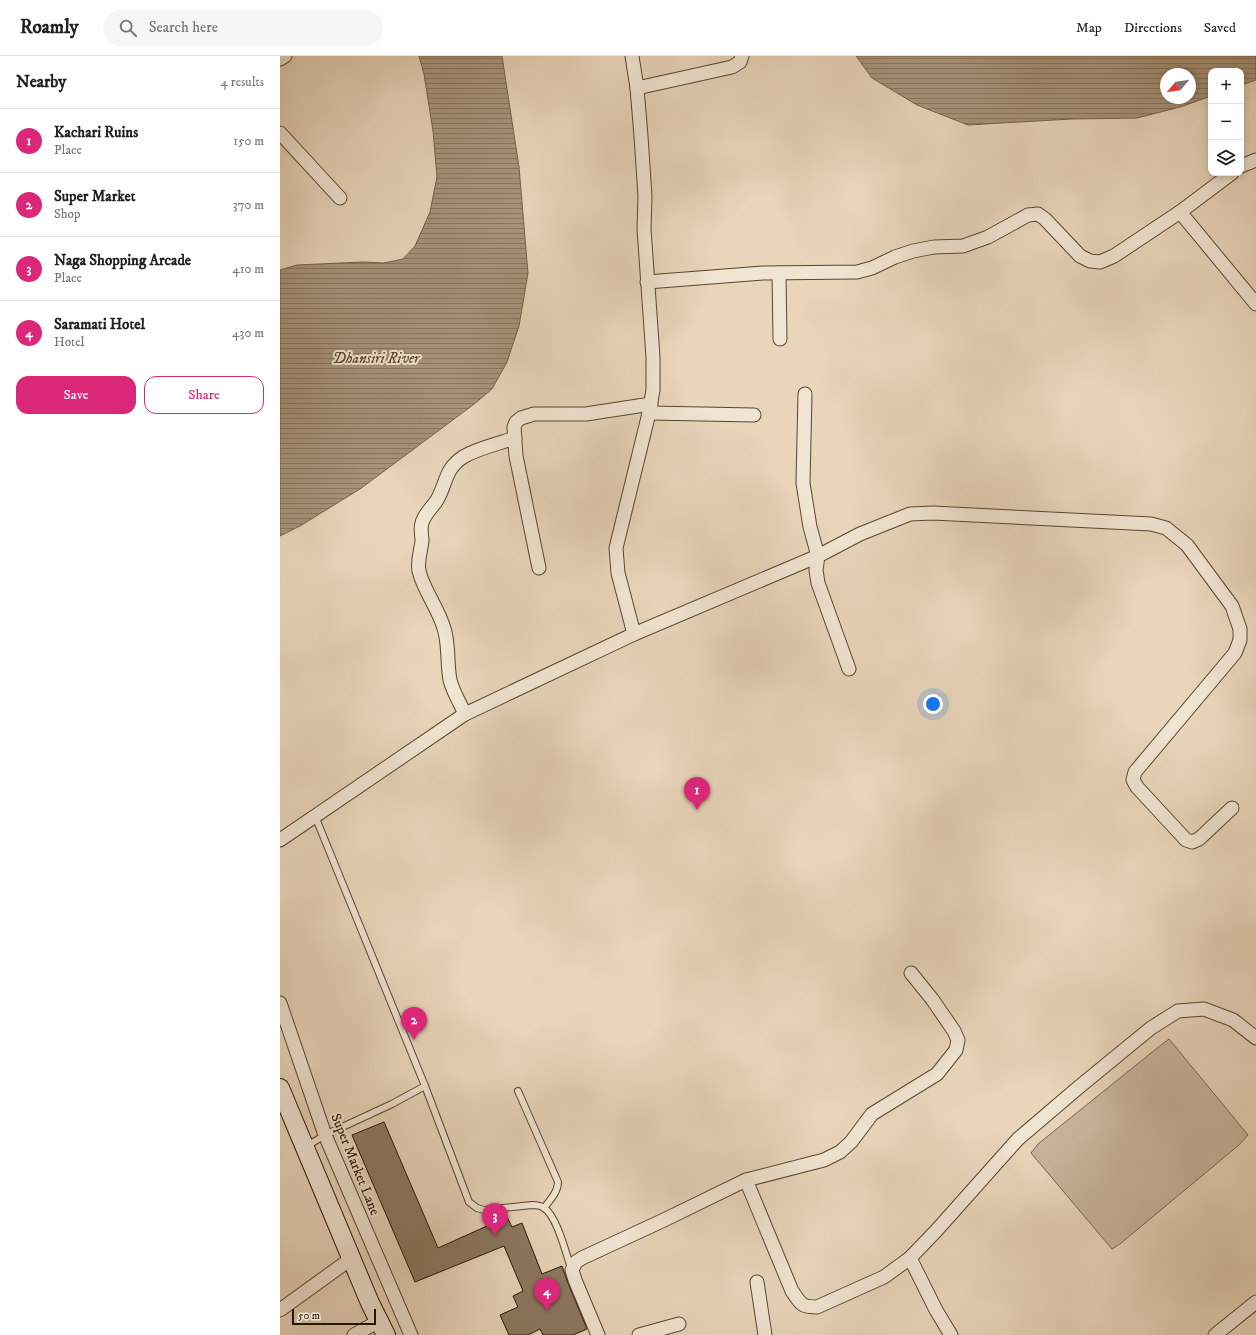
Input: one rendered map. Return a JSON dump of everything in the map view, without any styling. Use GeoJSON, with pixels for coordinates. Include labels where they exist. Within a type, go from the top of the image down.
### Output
{"type":"FeatureCollection","features":[{"type":"Feature","properties":{"kind":"main road"},"geometry":{"type":"LineString","coordinates":[[280,1088],[383,1328]]}},
{"type":"Feature","properties":{"kind":"street"},"geometry":{"type":"LineString","coordinates":[[280,59],[285,56]]}},
{"type":"Feature","properties":{"kind":"street"},"geometry":{"type":"LineString","coordinates":[[632,56],[637,88],[645,196],[644,229],[653,357],[653,390],[650,408],[616,548],[618,573],[634,634]]}},
{"type":"Feature","properties":{"kind":"street"},"geometry":{"type":"LineString","coordinates":[[637,88],[732,67],[740,62],[742,56]]}},
{"type":"Feature","properties":{"kind":"street"},"geometry":{"type":"LineString","coordinates":[[280,133],[340,198]]}},
{"type":"Feature","properties":{"kind":"street"},"geometry":{"type":"LineString","coordinates":[[1244,165],[1256,160]]}},
{"type":"Feature","properties":{"kind":"street"},"geometry":{"type":"LineString","coordinates":[[647,282],[779,273],[857,272],[872,268],[895,257],[913,251],[934,247],[963,246],[988,237],[1028,215],[1038,214],[1045,219],[1080,256],[1090,261],[1100,262],[1114,256],[1180,212],[1228,176]]}},
{"type":"Feature","properties":{"kind":"street"},"geometry":{"type":"LineString","coordinates":[[1180,212],[1256,304]]}},
{"type":"Feature","properties":{"kind":"street"},"geometry":{"type":"LineString","coordinates":[[779,273],[780,339]]}},
{"type":"Feature","properties":{"kind":"street"},"geometry":{"type":"LineString","coordinates":[[805,394],[803,483],[810,527],[818,556],[816,570],[818,583],[849,669]]}},
{"type":"Feature","properties":{"kind":"street"},"geometry":{"type":"LineString","coordinates":[[539,568],[516,456],[514,427],[516,422],[521,418],[534,414],[586,414],[650,408],[754,415]]}},
{"type":"Feature","properties":{"kind":"street"},"geometry":{"type":"LineString","coordinates":[[465,714],[451,684],[446,633],[420,573],[418,556],[422,539],[421,527],[426,513],[440,495],[444,480],[454,464],[470,454],[515,438]]}},
{"type":"Feature","properties":{"kind":"street"},"geometry":{"type":"LineString","coordinates":[[280,840],[465,714],[634,634],[818,556],[860,534],[910,514],[933,513],[1151,524],[1166,528],[1188,545],[1232,606],[1240,629],[1240,640],[1235,653],[1135,772],[1134,780],[1137,787],[1186,840],[1192,842],[1198,839],[1232,808]]}},
{"type":"Feature","properties":{"kind":"street"},"geometry":{"type":"LineString","coordinates":[[598,1335],[575,1280],[572,1270],[576,1262],[746,1180],[824,1160],[840,1152],[851,1142],[872,1114],[937,1074],[956,1050],[958,1040],[950,1025],[911,973]]}},
{"type":"Feature","properties":{"kind":"street","name":"Super Market Lane"},"geometry":{"type":"LineString","coordinates":[[280,1003],[325,1135],[411,1335]]}},
{"type":"Feature","properties":{"kind":"street"},"geometry":{"type":"LineString","coordinates":[[746,1180],[792,1291],[799,1302],[806,1307],[817,1307],[884,1277],[910,1258],[1018,1139],[1151,1028],[1178,1011],[1204,1008],[1232,1020],[1256,1038]]}},
{"type":"Feature","properties":{"kind":"street"},"geometry":{"type":"LineString","coordinates":[[280,1310],[352,1258]]}},
{"type":"Feature","properties":{"kind":"street"},"geometry":{"type":"LineString","coordinates":[[910,1258],[936,1310],[951,1335]]}},
{"type":"Feature","properties":{"kind":"street"},"geometry":{"type":"LineString","coordinates":[[757,1282],[765,1335]]}},
{"type":"Feature","properties":{"kind":"street"},"geometry":{"type":"LineString","coordinates":[[1214,1335],[1256,1302]]}},
{"type":"Feature","properties":{"kind":"street"},"geometry":{"type":"LineString","coordinates":[[639,1335],[679,1324]]}},
{"type":"Feature","properties":{"kind":"street"},"geometry":{"type":"LineString","coordinates":[[354,1335],[383,1328]]}},
{"type":"Feature","properties":{"kind":"lane"},"geometry":{"type":"LineString","coordinates":[[315,816],[425,1086],[469,1202],[477,1208],[484,1210],[532,1205],[538,1205],[544,1208],[554,1220],[572,1270]]}},
{"type":"Feature","properties":{"kind":"lane"},"geometry":{"type":"LineString","coordinates":[[305,1148],[325,1135],[392,1104],[425,1086]]}},
{"type":"Feature","properties":{"kind":"lane"},"geometry":{"type":"LineString","coordinates":[[518,1091],[558,1182],[558,1186],[553,1196],[544,1208]]}},
{"type":"Feature","properties":{"kind":"shaded area"},"geometry":{"type":"Polygon","coordinates":[[[1169,1039],[1248,1135],[1239,1145],[1120,1244],[1112,1249],[1031,1153],[1038,1144],[1169,1039]]]}},
{"type":"Feature","properties":{"kind":"water","name":"Dhansiri River"},"geometry":{"type":"Polygon","coordinates":[[[419,56],[502,56],[519,167],[528,273],[519,326],[507,362],[492,389],[473,405],[360,489],[300,526],[280,536],[280,270],[297,265],[363,262],[384,263],[403,259],[415,246],[430,212],[437,177],[433,131],[424,74],[419,56]]]}},
{"type":"Feature","properties":{"kind":"water"},"geometry":{"type":"Polygon","coordinates":[[[856,56],[1256,56],[1256,80],[1244,84],[1244,68],[1208,68],[1208,97],[1196,101],[1196,68],[1160,68],[1160,104],[1188,104],[1137,118],[1072,119],[968,125],[917,105],[872,78],[856,56]]]}},
{"type":"Feature","properties":{"kind":"building"},"geometry":{"type":"Polygon","coordinates":[[[384,1122],[438,1248],[507,1217],[512,1227],[522,1223],[542,1274],[562,1266],[587,1329],[573,1335],[543,1335],[540,1329],[528,1335],[509,1335],[500,1315],[518,1307],[513,1296],[523,1291],[504,1246],[415,1282],[352,1135],[384,1122]]]}},
{"type":"Feature","properties":{"kind":"place","name":"Kachari Ruins"},"geometry":{"type":"Point","coordinates":[697,810]}},
{"type":"Feature","properties":{"kind":"place","name":"Super Market"},"geometry":{"type":"Point","coordinates":[414,1040]}},
{"type":"Feature","properties":{"kind":"place","name":"Naga Shopping Arcade"},"geometry":{"type":"Point","coordinates":[495,1236]}},
{"type":"Feature","properties":{"kind":"place","name":"Saramati Hotel"},"geometry":{"type":"Point","coordinates":[547,1311]}}]}
